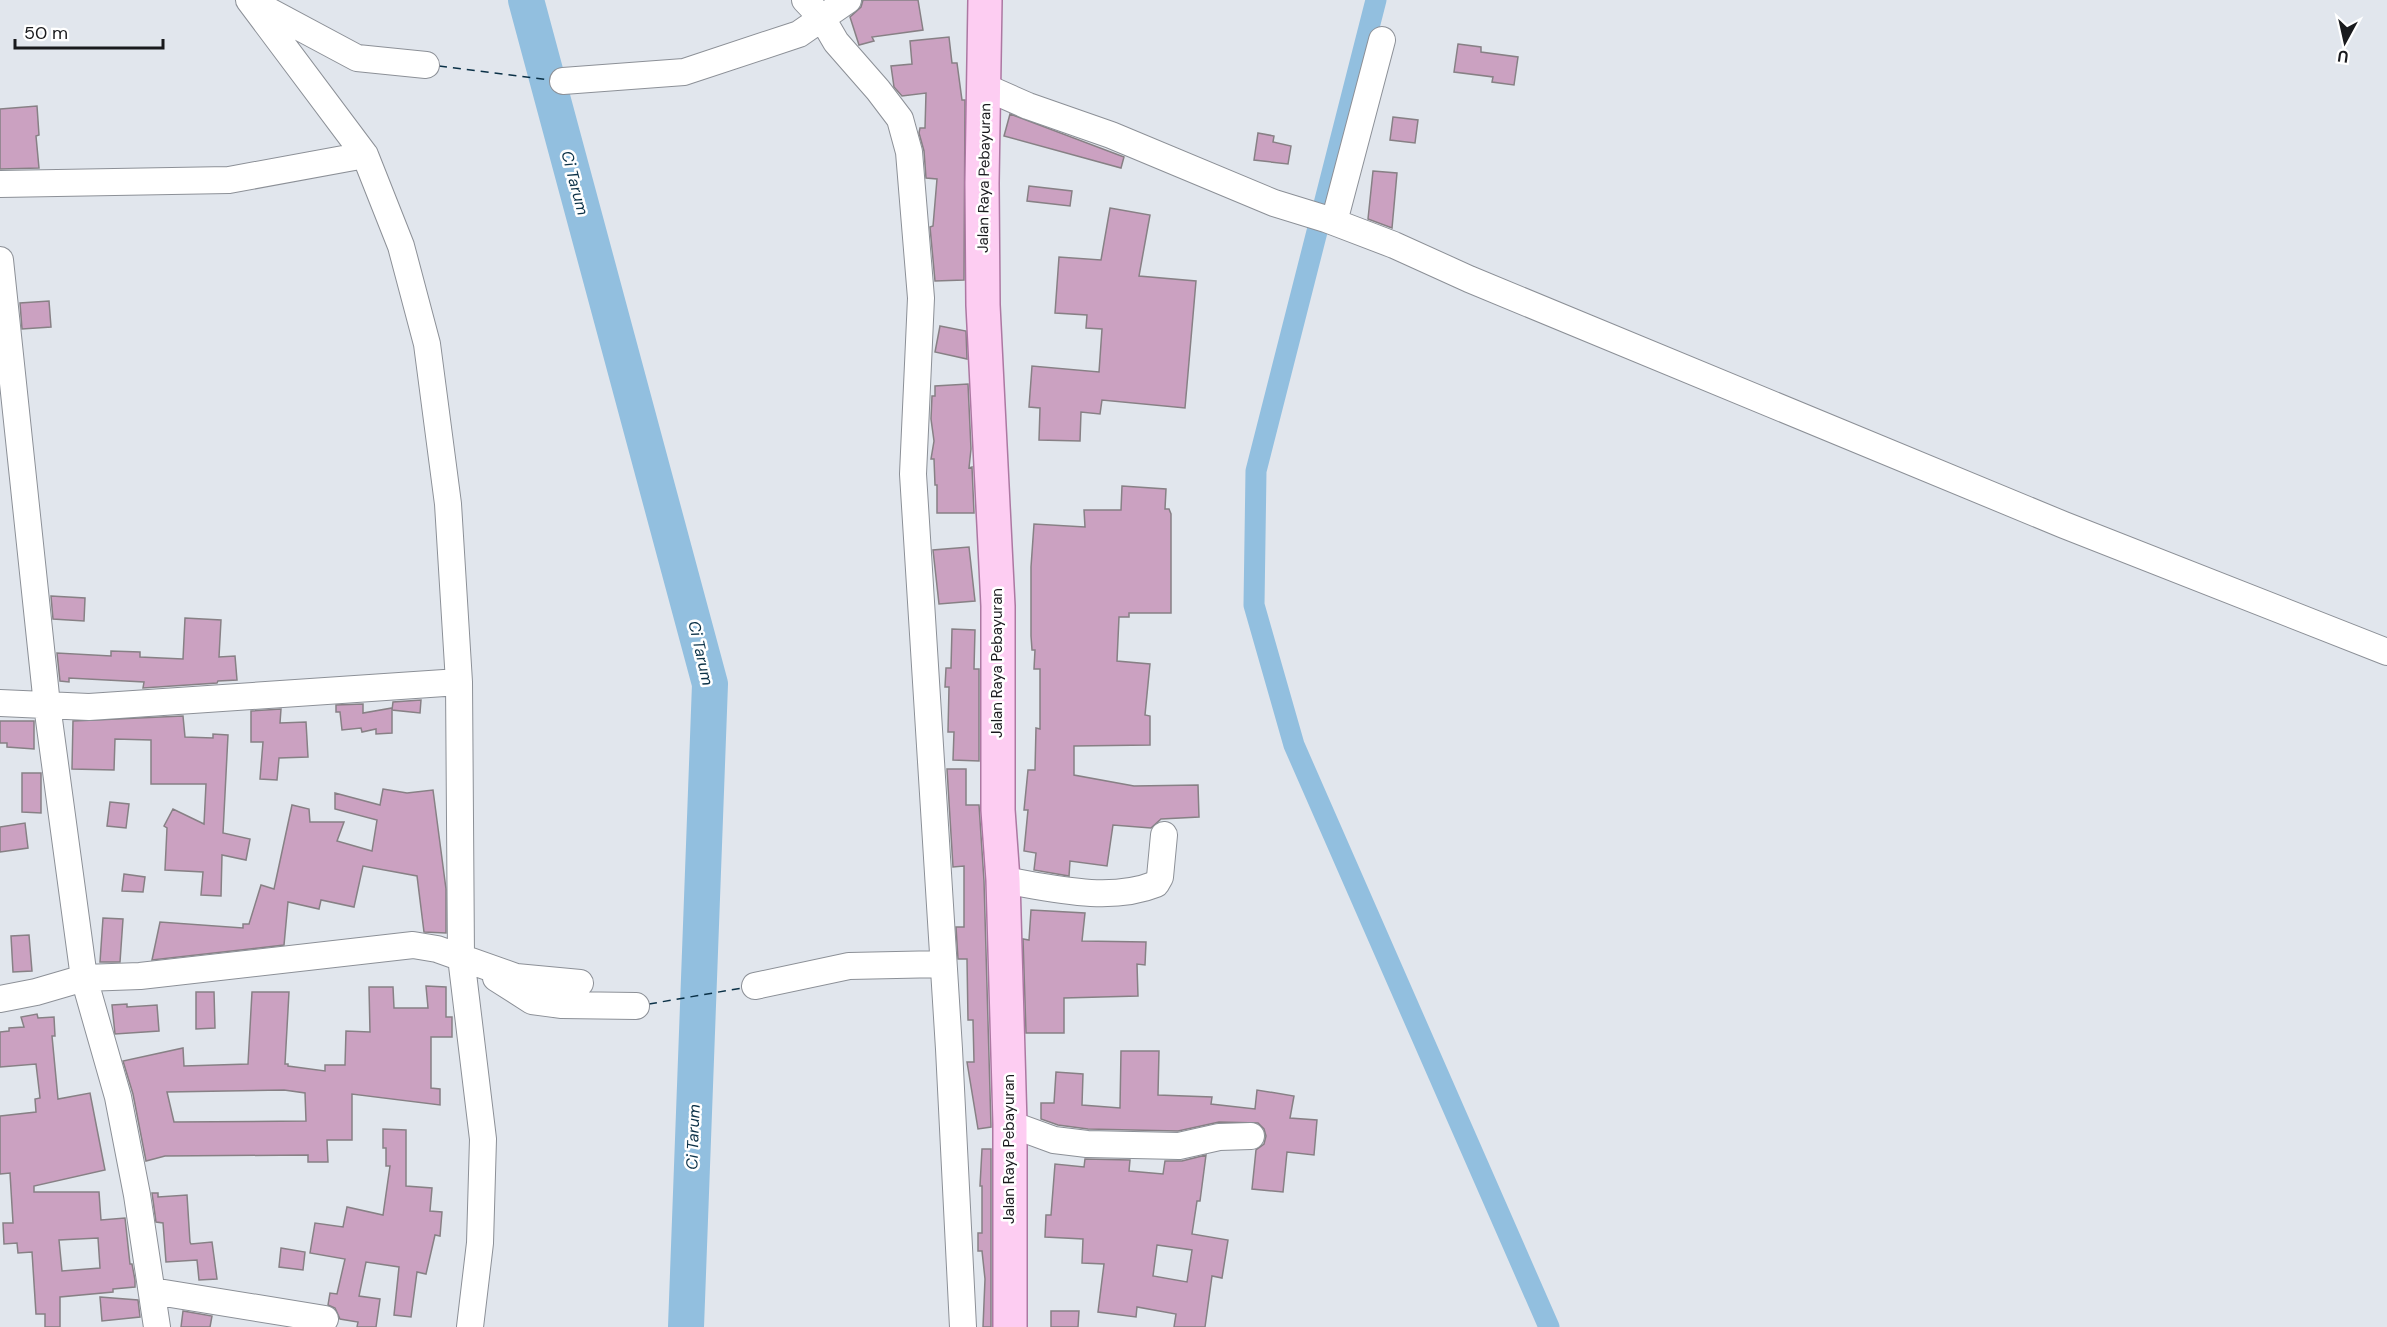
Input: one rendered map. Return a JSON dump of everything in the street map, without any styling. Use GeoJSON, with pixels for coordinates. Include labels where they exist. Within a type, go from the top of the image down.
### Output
{"type":"FeatureCollection","features":[{"type":"Feature","properties":{"kind":"main road","name":"Jalan Raya Pebayuran"},"geometry":{"type":"LineString","coordinates":[[985,0],[983,305],[998,606],[998,810],[1003,880],[1010,1124],[1010,1327]]}},
{"type":"Feature","properties":{"kind":"street"},"geometry":{"type":"LineString","coordinates":[[250,0],[357,58],[426,65]]}},
{"type":"Feature","properties":{"kind":"street"},"geometry":{"type":"LineString","coordinates":[[250,0],[364,155],[401,246],[427,345],[448,504],[459,682],[460,957],[483,1139],[480,1243],[470,1327]]}},
{"type":"Feature","properties":{"kind":"street"},"geometry":{"type":"LineString","coordinates":[[805,0],[822,18],[836,42],[900,119],[909,152],[921,298],[913,474],[963,1327]]}},
{"type":"Feature","properties":{"kind":"street"},"geometry":{"type":"LineString","coordinates":[[563,81],[684,72],[799,34],[848,0]]}},
{"type":"Feature","properties":{"kind":"street"},"geometry":{"type":"LineString","coordinates":[[1330,220],[1382,40]]}},
{"type":"Feature","properties":{"kind":"street"},"geometry":{"type":"LineString","coordinates":[[985,87],[1028,106],[1111,135],[1274,203],[1330,220],[1394,244],[1469,279],[2064,525],[2387,652]]}},
{"type":"Feature","properties":{"kind":"street"},"geometry":{"type":"LineString","coordinates":[[0,184],[229,180],[364,155]]}},
{"type":"Feature","properties":{"kind":"street"},"geometry":{"type":"LineString","coordinates":[[0,260],[47,705],[84,978],[118,1097],[137,1195],[157,1327]]}},
{"type":"Feature","properties":{"kind":"street"},"geometry":{"type":"LineString","coordinates":[[0,703],[88,707],[459,682]]}},
{"type":"Feature","properties":{"kind":"street"},"geometry":{"type":"LineString","coordinates":[[1003,880],[1081,892],[1139,891],[1156,884],[1160,877],[1164,835]]}},
{"type":"Feature","properties":{"kind":"street"},"geometry":{"type":"LineString","coordinates":[[0,999],[36,992],[84,978],[140,976],[413,945],[437,949],[516,977],[580,983]]}},
{"type":"Feature","properties":{"kind":"street"},"geometry":{"type":"LineString","coordinates":[[460,957],[532,1001],[562,1005],[636,1006]]}},
{"type":"Feature","properties":{"kind":"street"},"geometry":{"type":"LineString","coordinates":[[754,986],[849,966],[943,964]]}},
{"type":"Feature","properties":{"kind":"street"},"geometry":{"type":"LineString","coordinates":[[1010,1124],[1054,1140],[1087,1144],[1179,1146],[1219,1137],[1251,1136]]}},
{"type":"Feature","properties":{"kind":"street"},"geometry":{"type":"LineString","coordinates":[[152,1291],[325,1319]]}},
{"type":"Feature","properties":{"kind":"building"},"geometry":{"type":"Polygon","coordinates":[[[863,0],[918,0],[923,30],[872,37],[874,41],[859,45],[850,17],[861,7],[863,0]]]}},
{"type":"Feature","properties":{"kind":"building"},"geometry":{"type":"Polygon","coordinates":[[[949,37],[952,63],[957,63],[962,100],[965,100],[964,280],[935,281],[930,227],[933,226],[937,179],[926,178],[924,151],[919,133],[920,128],[925,128],[926,93],[902,96],[894,87],[891,66],[912,64],[910,41],[949,37]]]}},
{"type":"Feature","properties":{"kind":"building"},"geometry":{"type":"Polygon","coordinates":[[[1458,44],[1481,47],[1481,52],[1518,57],[1514,85],[1492,82],[1493,77],[1454,72],[1458,44]]]}},
{"type":"Feature","properties":{"kind":"building"},"geometry":{"type":"Polygon","coordinates":[[[37,106],[39,135],[36,136],[39,168],[0,169],[0,109],[37,106]]]}},
{"type":"Feature","properties":{"kind":"building"},"geometry":{"type":"Polygon","coordinates":[[[1010,114],[1124,157],[1121,168],[1004,136],[1010,114]]]}},
{"type":"Feature","properties":{"kind":"building"},"geometry":{"type":"Polygon","coordinates":[[[1393,117],[1418,120],[1415,143],[1390,140],[1393,117]]]}},
{"type":"Feature","properties":{"kind":"building"},"geometry":{"type":"Polygon","coordinates":[[[1258,133],[1274,136],[1273,142],[1291,146],[1288,164],[1254,160],[1258,133]]]}},
{"type":"Feature","properties":{"kind":"building"},"geometry":{"type":"Polygon","coordinates":[[[1373,171],[1397,173],[1392,228],[1368,219],[1373,171]]]}},
{"type":"Feature","properties":{"kind":"building"},"geometry":{"type":"Polygon","coordinates":[[[1029,186],[1072,191],[1070,206],[1027,201],[1029,186]]]}},
{"type":"Feature","properties":{"kind":"building"},"geometry":{"type":"Polygon","coordinates":[[[1110,208],[1150,215],[1139,276],[1196,281],[1185,408],[1102,400],[1100,414],[1081,412],[1080,441],[1039,440],[1040,408],[1029,407],[1032,366],[1099,372],[1102,329],[1086,328],[1087,315],[1055,313],[1059,257],[1101,260],[1110,208]]]}},
{"type":"Feature","properties":{"kind":"building"},"geometry":{"type":"Polygon","coordinates":[[[49,301],[51,327],[22,329],[20,303],[49,301]]]}},
{"type":"Feature","properties":{"kind":"building"},"geometry":{"type":"Polygon","coordinates":[[[940,326],[966,331],[967,359],[935,352],[940,326]]]}},
{"type":"Feature","properties":{"kind":"building"},"geometry":{"type":"Polygon","coordinates":[[[968,384],[971,449],[969,468],[972,467],[974,513],[937,513],[937,485],[935,485],[934,459],[931,459],[934,441],[931,419],[932,396],[935,396],[935,386],[968,384]]]}},
{"type":"Feature","properties":{"kind":"building"},"geometry":{"type":"Polygon","coordinates":[[[1122,486],[1166,489],[1165,509],[1169,509],[1171,514],[1171,613],[1129,613],[1129,617],[1119,617],[1117,661],[1150,664],[1145,715],[1150,716],[1150,745],[1074,746],[1074,775],[1134,786],[1198,785],[1199,817],[1161,819],[1151,828],[1113,825],[1107,866],[1070,861],[1069,876],[1034,870],[1036,853],[1024,851],[1028,810],[1024,810],[1028,770],[1035,770],[1036,728],[1040,729],[1040,669],[1034,669],[1035,650],[1032,650],[1031,636],[1031,567],[1034,524],[1085,527],[1084,510],[1121,510],[1122,486]]]}},
{"type":"Feature","properties":{"kind":"building"},"geometry":{"type":"Polygon","coordinates":[[[969,547],[975,601],[939,604],[933,550],[969,547]]]}},
{"type":"Feature","properties":{"kind":"building"},"geometry":{"type":"Polygon","coordinates":[[[51,596],[85,598],[84,621],[53,619],[51,596]]]}},
{"type":"Feature","properties":{"kind":"building"},"geometry":{"type":"Polygon","coordinates":[[[185,618],[221,620],[219,657],[235,656],[237,680],[143,688],[144,682],[69,678],[69,682],[60,681],[57,653],[111,656],[111,651],[140,652],[140,657],[183,659],[185,618]]]}},
{"type":"Feature","properties":{"kind":"building"},"geometry":{"type":"Polygon","coordinates":[[[952,629],[975,630],[974,669],[979,669],[979,761],[953,760],[954,732],[948,732],[949,687],[945,687],[946,668],[951,668],[952,629]]]}},
{"type":"Feature","properties":{"kind":"building"},"geometry":{"type":"Polygon","coordinates":[[[421,700],[420,713],[392,710],[393,702],[421,700]]]}},
{"type":"Feature","properties":{"kind":"building"},"geometry":{"type":"Polygon","coordinates":[[[363,704],[363,713],[392,708],[392,733],[376,734],[376,729],[362,732],[361,728],[342,730],[340,712],[336,712],[336,705],[363,704]]]}},
{"type":"Feature","properties":{"kind":"building"},"geometry":{"type":"Polygon","coordinates":[[[281,709],[280,723],[306,722],[308,757],[279,758],[277,780],[260,779],[263,742],[251,742],[251,711],[281,709]]]}},
{"type":"Feature","properties":{"kind":"building"},"geometry":{"type":"Polygon","coordinates":[[[183,716],[185,737],[213,738],[213,734],[228,735],[223,833],[250,839],[246,860],[222,855],[221,896],[201,895],[203,872],[165,870],[167,828],[164,826],[173,809],[204,824],[206,784],[151,784],[151,740],[115,739],[114,770],[72,769],[73,721],[183,716]]]}},
{"type":"Feature","properties":{"kind":"building"},"geometry":{"type":"Polygon","coordinates":[[[0,721],[34,721],[34,749],[7,747],[7,743],[0,743],[0,721]]]}},
{"type":"Feature","properties":{"kind":"building"},"geometry":{"type":"Polygon","coordinates":[[[947,769],[966,769],[966,805],[979,805],[984,881],[991,1127],[978,1129],[967,1062],[974,1062],[973,1020],[968,1020],[967,959],[958,959],[956,927],[964,927],[964,866],[953,867],[947,769]]]}},
{"type":"Feature","properties":{"kind":"building"},"geometry":{"type":"Polygon","coordinates":[[[22,773],[41,773],[41,813],[22,812],[22,773]]]}},
{"type":"Feature","properties":{"kind":"building"},"geometry":{"type":"Polygon","coordinates":[[[383,789],[407,793],[433,790],[446,889],[446,933],[424,932],[417,876],[363,866],[354,907],[321,900],[319,909],[288,902],[284,945],[152,960],[160,922],[243,928],[243,924],[249,924],[261,885],[274,889],[292,805],[309,809],[310,822],[344,822],[337,841],[372,851],[377,820],[335,809],[335,793],[380,805],[383,789]]]}},
{"type":"Feature","properties":{"kind":"building"},"geometry":{"type":"Polygon","coordinates":[[[110,802],[129,804],[126,828],[107,826],[110,802]]]}},
{"type":"Feature","properties":{"kind":"building"},"geometry":{"type":"Polygon","coordinates":[[[25,823],[28,848],[0,852],[0,827],[25,823]]]}},
{"type":"Feature","properties":{"kind":"building"},"geometry":{"type":"Polygon","coordinates":[[[124,874],[145,877],[143,892],[122,891],[124,874]]]}},
{"type":"Feature","properties":{"kind":"building"},"geometry":{"type":"Polygon","coordinates":[[[1031,910],[1085,913],[1082,941],[1146,942],[1145,965],[1137,964],[1138,996],[1064,998],[1064,1033],[1026,1033],[1023,939],[1029,940],[1031,910]]]}},
{"type":"Feature","properties":{"kind":"building"},"geometry":{"type":"Polygon","coordinates":[[[103,918],[123,919],[120,962],[100,962],[103,918]]]}},
{"type":"Feature","properties":{"kind":"building"},"geometry":{"type":"Polygon","coordinates":[[[29,935],[32,971],[13,972],[11,936],[29,935]]]}},
{"type":"Feature","properties":{"kind":"building"},"geometry":{"type":"Polygon","coordinates":[[[426,986],[446,987],[446,1017],[452,1017],[452,1037],[431,1037],[431,1088],[440,1089],[440,1105],[352,1094],[352,1140],[327,1140],[328,1162],[308,1162],[308,1155],[165,1156],[146,1161],[133,1094],[123,1061],[183,1048],[184,1066],[248,1064],[252,992],[289,992],[285,1064],[325,1071],[325,1065],[345,1065],[346,1031],[370,1032],[369,987],[393,987],[394,1008],[428,1008],[426,986]],[[284,1090],[167,1092],[174,1122],[306,1121],[305,1093],[284,1090]]]}},
{"type":"Feature","properties":{"kind":"building"},"geometry":{"type":"Polygon","coordinates":[[[196,992],[214,992],[215,1028],[196,1029],[196,992]]]}},
{"type":"Feature","properties":{"kind":"building"},"geometry":{"type":"Polygon","coordinates":[[[127,1004],[127,1007],[157,1005],[159,1031],[115,1034],[112,1005],[127,1004]]]}},
{"type":"Feature","properties":{"kind":"building"},"geometry":{"type":"Polygon","coordinates":[[[37,1014],[38,1018],[54,1017],[55,1036],[52,1036],[58,1099],[90,1093],[105,1170],[34,1186],[34,1192],[99,1192],[101,1220],[125,1218],[130,1264],[132,1264],[135,1280],[135,1287],[113,1289],[113,1292],[60,1297],[60,1327],[45,1327],[45,1314],[36,1314],[32,1252],[18,1253],[17,1243],[4,1244],[3,1223],[13,1223],[10,1173],[0,1174],[0,1116],[36,1112],[35,1099],[40,1098],[36,1064],[0,1067],[0,1032],[9,1031],[9,1028],[24,1027],[21,1017],[37,1014]],[[98,1238],[59,1240],[62,1271],[100,1268],[98,1238]]]}},
{"type":"Feature","properties":{"kind":"building"},"geometry":{"type":"Polygon","coordinates":[[[1121,1051],[1159,1051],[1158,1095],[1212,1097],[1211,1104],[1255,1109],[1257,1090],[1294,1096],[1290,1118],[1317,1120],[1314,1155],[1287,1152],[1283,1192],[1252,1189],[1256,1150],[1264,1144],[1266,1136],[1264,1129],[1258,1123],[1219,1122],[1178,1131],[1088,1129],[1058,1125],[1041,1119],[1041,1103],[1054,1103],[1056,1072],[1083,1074],[1082,1105],[1120,1108],[1121,1051]]]}},
{"type":"Feature","properties":{"kind":"building"},"geometry":{"type":"Polygon","coordinates":[[[383,1129],[406,1130],[406,1186],[432,1188],[430,1211],[442,1212],[440,1236],[435,1235],[426,1274],[417,1272],[411,1317],[394,1315],[399,1267],[366,1262],[359,1296],[380,1299],[376,1327],[357,1327],[358,1322],[340,1319],[335,1308],[328,1305],[330,1293],[337,1294],[345,1259],[310,1253],[315,1223],[343,1227],[347,1207],[383,1215],[390,1166],[386,1166],[383,1129]]]}},
{"type":"Feature","properties":{"kind":"building"},"geometry":{"type":"Polygon","coordinates":[[[982,1149],[991,1149],[991,1327],[983,1327],[985,1279],[982,1251],[978,1251],[978,1233],[982,1233],[982,1186],[980,1186],[982,1149]]]}},
{"type":"Feature","properties":{"kind":"building"},"geometry":{"type":"Polygon","coordinates":[[[1206,1155],[1200,1201],[1197,1201],[1192,1234],[1228,1240],[1222,1278],[1212,1276],[1205,1327],[1174,1327],[1176,1314],[1137,1307],[1136,1317],[1098,1312],[1104,1264],[1082,1263],[1083,1239],[1045,1237],[1046,1215],[1051,1215],[1055,1164],[1084,1167],[1085,1159],[1130,1160],[1129,1171],[1163,1174],[1165,1161],[1182,1161],[1206,1155]],[[1157,1245],[1153,1276],[1187,1282],[1192,1250],[1157,1245]]]}},
{"type":"Feature","properties":{"kind":"building"},"geometry":{"type":"Polygon","coordinates":[[[152,1193],[158,1193],[158,1197],[187,1195],[190,1242],[191,1244],[212,1242],[217,1279],[199,1280],[197,1260],[166,1262],[163,1223],[156,1222],[152,1193]]]}},
{"type":"Feature","properties":{"kind":"building"},"geometry":{"type":"Polygon","coordinates":[[[281,1248],[305,1252],[303,1270],[279,1267],[281,1248]]]}},
{"type":"Feature","properties":{"kind":"building"},"geometry":{"type":"Polygon","coordinates":[[[100,1297],[138,1300],[140,1317],[102,1321],[100,1297]]]}},
{"type":"Feature","properties":{"kind":"building"},"geometry":{"type":"Polygon","coordinates":[[[183,1311],[212,1316],[210,1327],[181,1327],[183,1311]]]}},
{"type":"Feature","properties":{"kind":"building"},"geometry":{"type":"Polygon","coordinates":[[[1051,1311],[1079,1311],[1078,1327],[1051,1327],[1051,1311]]]}},
{"type":"Feature","properties":{"kind":"waterway","name":"Ci Tarum"},"geometry":{"type":"LineString","coordinates":[[526,0],[710,684],[686,1327]]}},
{"type":"Feature","properties":{"kind":"waterway"},"geometry":{"type":"LineString","coordinates":[[1376,0],[1256,471],[1254,605],[1294,745],[1549,1327]]}},
{"type":"Feature","properties":{"kind":"ferry route"},"geometry":{"type":"LineString","coordinates":[[439,66],[551,80]]}},
{"type":"Feature","properties":{"kind":"ferry route"},"geometry":{"type":"LineString","coordinates":[[649,1004],[742,988]]}}]}
